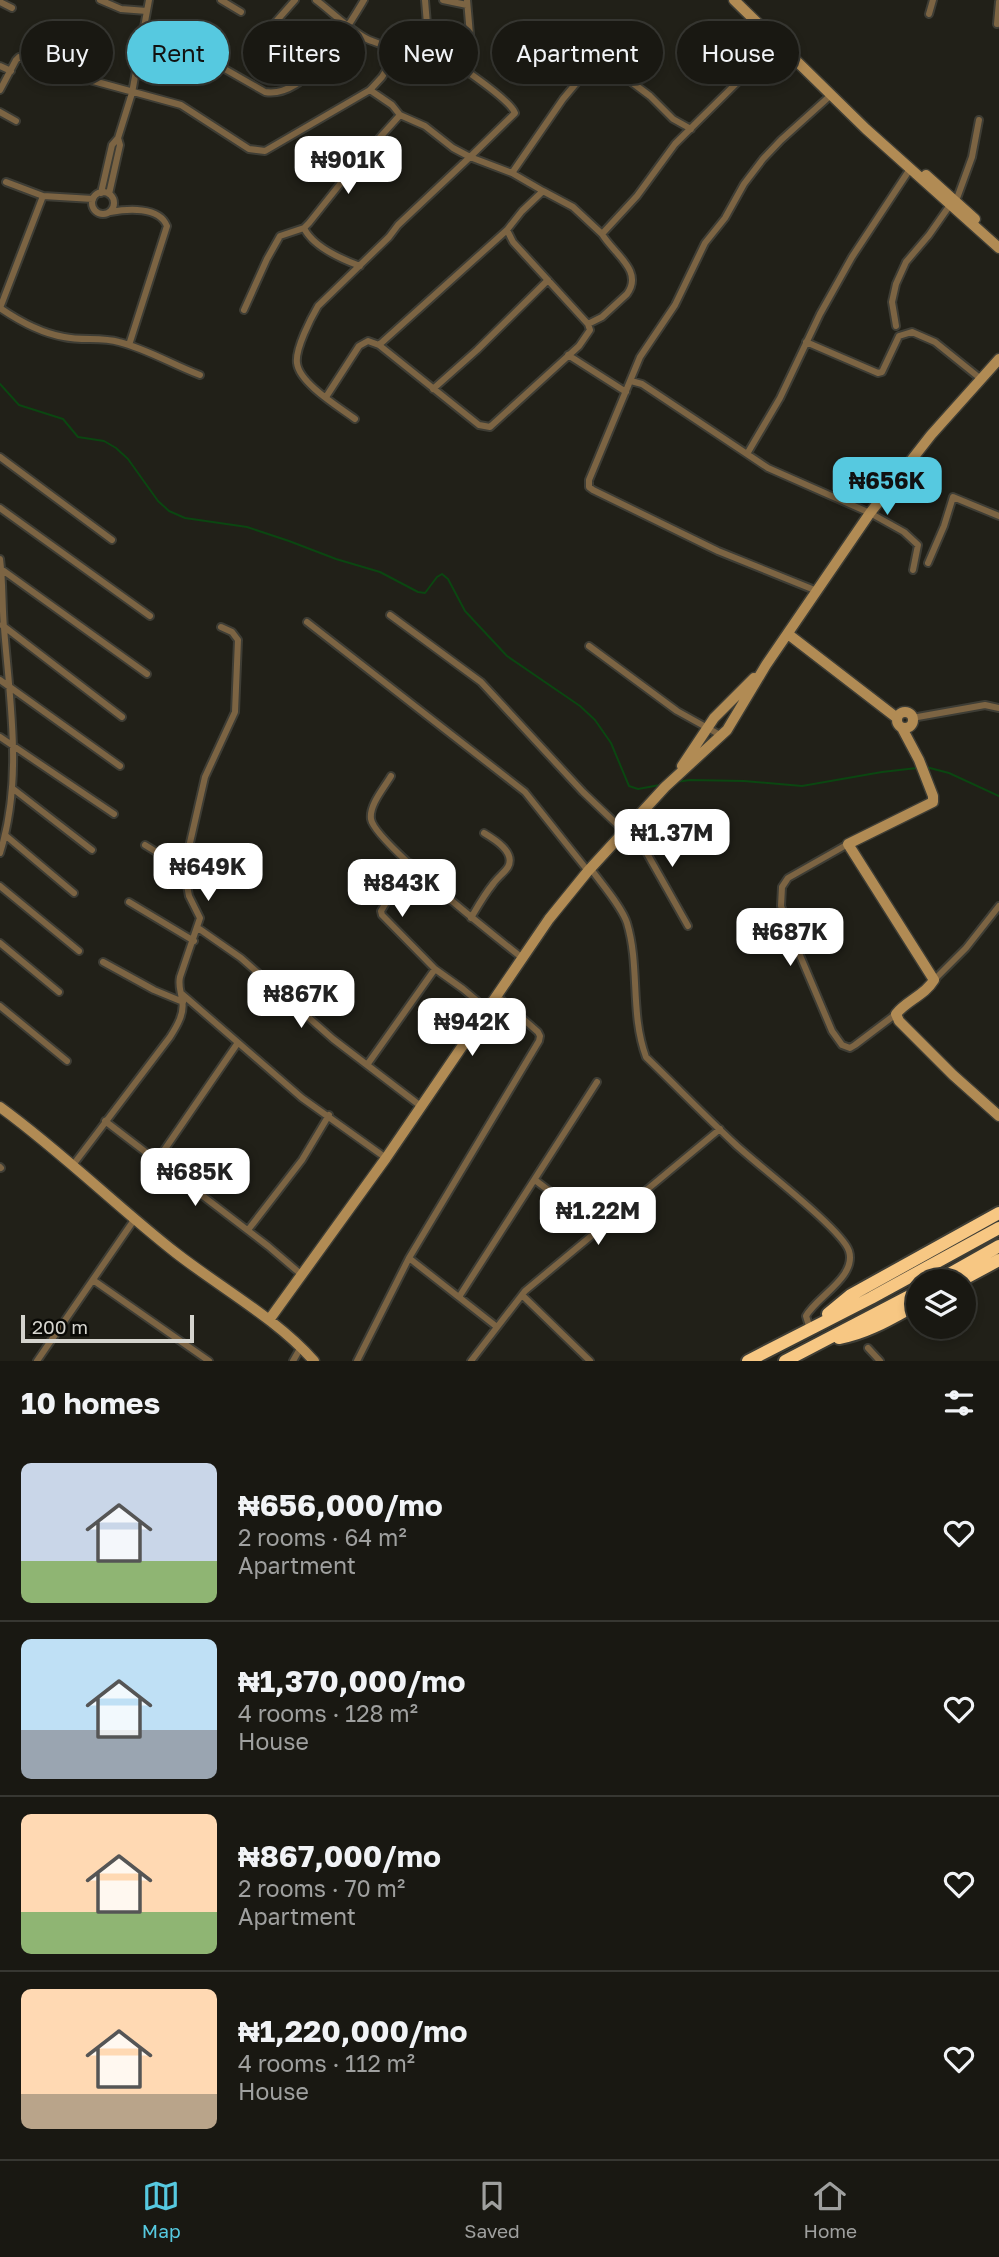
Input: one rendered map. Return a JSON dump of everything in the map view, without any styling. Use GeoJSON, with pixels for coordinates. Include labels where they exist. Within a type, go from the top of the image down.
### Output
{"type":"FeatureCollection","features":[{"type":"Feature","properties":{"kind":"highway"},"geometry":{"type":"LineString","coordinates":[[812,1327],[851,1295],[999,1213]]}},
{"type":"Feature","properties":{"kind":"highway"},"geometry":{"type":"LineString","coordinates":[[748,1361],[999,1228]]}},
{"type":"Feature","properties":{"kind":"highway"},"geometry":{"type":"LineString","coordinates":[[958,1269],[999,1246]]}},
{"type":"Feature","properties":{"kind":"highway"},"geometry":{"type":"LineString","coordinates":[[976,1272],[999,1260]]}},
{"type":"Feature","properties":{"kind":"highway"},"geometry":{"type":"LineString","coordinates":[[785,1361],[906,1298]]}},
{"type":"Feature","properties":{"kind":"highway"},"geometry":{"type":"LineString","coordinates":[[825,1340],[853,1335],[906,1310]]}},
{"type":"Feature","properties":{"kind":"street"},"geometry":{"type":"LineString","coordinates":[[100,0],[121,9],[147,11]]}},
{"type":"Feature","properties":{"kind":"street"},"geometry":{"type":"LineString","coordinates":[[146,21],[149,0]]}},
{"type":"Feature","properties":{"kind":"street"},"geometry":{"type":"LineString","coordinates":[[221,0],[241,12]]}},
{"type":"Feature","properties":{"kind":"street"},"geometry":{"type":"LineString","coordinates":[[276,21],[295,0]]}},
{"type":"Feature","properties":{"kind":"street"},"geometry":{"type":"LineString","coordinates":[[316,0],[344,21]]}},
{"type":"Feature","properties":{"kind":"street"},"geometry":{"type":"LineString","coordinates":[[351,21],[364,0]]}},
{"type":"Feature","properties":{"kind":"street"},"geometry":{"type":"LineString","coordinates":[[425,0],[427,21]]}},
{"type":"Feature","properties":{"kind":"street"},"geometry":{"type":"LineString","coordinates":[[443,0],[467,3],[469,21]]}},
{"type":"Feature","properties":{"kind":"street"},"geometry":{"type":"LineString","coordinates":[[734,0],[756,21]]}},
{"type":"Feature","properties":{"kind":"street"},"geometry":{"type":"LineString","coordinates":[[743,0],[999,248]]}},
{"type":"Feature","properties":{"kind":"street"},"geometry":{"type":"LineString","coordinates":[[929,14],[933,0]]}},
{"type":"Feature","properties":{"kind":"street"},"geometry":{"type":"LineString","coordinates":[[0,2],[12,8]]}},
{"type":"Feature","properties":{"kind":"street"},"geometry":{"type":"LineString","coordinates":[[997,24],[999,2]]}},
{"type":"Feature","properties":{"kind":"street"},"geometry":{"type":"LineString","coordinates":[[0,90],[19,57],[132,93],[181,105],[249,149],[259,152],[277,146],[370,90],[379,80]]}},
{"type":"Feature","properties":{"kind":"street"},"geometry":{"type":"LineString","coordinates":[[512,173],[563,99],[598,57],[650,96],[673,119],[691,129]]}},
{"type":"Feature","properties":{"kind":"street"},"geometry":{"type":"LineString","coordinates":[[799,63],[910,169],[999,240]]}},
{"type":"Feature","properties":{"kind":"street"},"geometry":{"type":"LineString","coordinates":[[0,66],[11,71]]}},
{"type":"Feature","properties":{"kind":"street"},"geometry":{"type":"LineString","coordinates":[[355,419],[300,374],[296,361],[298,354],[318,306],[389,237],[397,225],[515,113],[513,107],[478,80]]}},
{"type":"Feature","properties":{"kind":"street"},"geometry":{"type":"LineString","coordinates":[[110,212],[113,203],[107,195],[112,145],[118,138],[134,84]]}},
{"type":"Feature","properties":{"kind":"street"},"geometry":{"type":"LineString","coordinates":[[251,84],[265,92],[274,93],[284,92],[297,84]]}},
{"type":"Feature","properties":{"kind":"street"},"geometry":{"type":"LineString","coordinates":[[602,234],[637,196],[675,144],[736,84]]}},
{"type":"Feature","properties":{"kind":"street"},"geometry":{"type":"LineString","coordinates":[[370,90],[392,105],[400,115],[425,126],[453,148],[512,173],[573,207],[602,234],[634,275],[631,290],[602,317],[588,324]]}},
{"type":"Feature","properties":{"kind":"street"},"geometry":{"type":"LineString","coordinates":[[817,591],[718,551],[589,487],[589,480],[640,357],[675,305],[705,243],[725,218],[744,184],[781,140],[831,95]]}},
{"type":"Feature","properties":{"kind":"street"},"geometry":{"type":"LineString","coordinates":[[0,112],[16,121]]}},
{"type":"Feature","properties":{"kind":"street"},"geometry":{"type":"LineString","coordinates":[[244,310],[280,236],[304,228],[400,115]]}},
{"type":"Feature","properties":{"kind":"street"},"geometry":{"type":"LineString","coordinates":[[896,326],[892,302],[895,284],[906,262],[953,203],[972,157],[979,120]]}},
{"type":"Feature","properties":{"kind":"street"},"geometry":{"type":"LineString","coordinates":[[747,454],[780,398],[806,342],[852,257],[910,169]]}},
{"type":"Feature","properties":{"kind":"street"},"geometry":{"type":"LineString","coordinates":[[6,182],[43,196],[80,199],[107,195],[130,210]]}},
{"type":"Feature","properties":{"kind":"street"},"geometry":{"type":"LineString","coordinates":[[379,345],[507,230],[543,191]]}},
{"type":"Feature","properties":{"kind":"street"},"geometry":{"type":"LineString","coordinates":[[43,196],[0,308],[32,327],[66,338],[101,339],[128,345],[201,375]]}},
{"type":"Feature","properties":{"kind":"street"},"geometry":{"type":"LineString","coordinates":[[93,198],[93,208]]}},
{"type":"Feature","properties":{"kind":"street"},"geometry":{"type":"LineString","coordinates":[[80,199],[100,214],[130,210],[154,213],[163,218],[167,226],[128,345]]}},
{"type":"Feature","properties":{"kind":"street"},"geometry":{"type":"LineString","coordinates":[[304,228],[311,238],[343,260],[360,266]]}},
{"type":"Feature","properties":{"kind":"street"},"geometry":{"type":"LineString","coordinates":[[326,397],[359,346],[368,341],[379,345],[479,425],[490,427],[586,338],[590,330],[588,324],[513,242],[507,230]]}},
{"type":"Feature","properties":{"kind":"street"},"geometry":{"type":"LineString","coordinates":[[433,389],[548,280]]}},
{"type":"Feature","properties":{"kind":"street"},"geometry":{"type":"LineString","coordinates":[[806,342],[878,373],[886,367],[899,336],[912,332],[934,342],[981,379]]}},
{"type":"Feature","properties":{"kind":"street"},"geometry":{"type":"LineString","coordinates":[[568,355],[626,392]]}},
{"type":"Feature","properties":{"kind":"street"},"geometry":{"type":"LineString","coordinates":[[269,1320],[422,1107],[521,957],[566,896],[677,774],[722,736],[766,665],[870,513],[931,435],[999,359]]}},
{"type":"Feature","properties":{"kind":"street"},"geometry":{"type":"LineString","coordinates":[[631,381],[642,384],[791,480],[870,513],[915,540],[918,545],[914,569]]}},
{"type":"Feature","properties":{"kind":"street"},"geometry":{"type":"LineString","coordinates":[[0,457],[112,540]]}},
{"type":"Feature","properties":{"kind":"street"},"geometry":{"type":"LineString","coordinates":[[928,563],[953,497],[999,516]]}},
{"type":"Feature","properties":{"kind":"street"},"geometry":{"type":"LineString","coordinates":[[0,508],[150,616]]}},
{"type":"Feature","properties":{"kind":"street"},"geometry":{"type":"LineString","coordinates":[[0,559],[2,626],[10,687],[12,745],[12,788],[0,853]]}},
{"type":"Feature","properties":{"kind":"street"},"geometry":{"type":"LineString","coordinates":[[1,569],[147,674]]}},
{"type":"Feature","properties":{"kind":"street"},"geometry":{"type":"LineString","coordinates":[[390,615],[481,682],[583,792],[628,829],[688,926]]}},
{"type":"Feature","properties":{"kind":"street"},"geometry":{"type":"LineString","coordinates":[[307,622],[525,792],[590,870],[626,920],[634,958],[641,1043],[646,1057],[720,1129],[836,1232],[849,1251],[848,1265],[835,1286],[806,1316],[812,1327]]}},
{"type":"Feature","properties":{"kind":"street"},"geometry":{"type":"LineString","coordinates":[[2,626],[122,716]]}},
{"type":"Feature","properties":{"kind":"street"},"geometry":{"type":"LineString","coordinates":[[73,1165],[180,1020],[183,1002],[178,985],[200,918],[190,896],[184,869],[205,777],[235,712],[238,640],[232,632],[221,627]]}},
{"type":"Feature","properties":{"kind":"street"},"geometry":{"type":"LineString","coordinates":[[788,634],[906,722],[933,796],[933,802],[848,844],[788,878],[782,887],[781,906],[793,939],[832,1031],[842,1045],[850,1048],[855,1045],[929,987],[999,906]]}},
{"type":"Feature","properties":{"kind":"street"},"geometry":{"type":"LineString","coordinates":[[589,646],[643,687],[722,736]]}},
{"type":"Feature","properties":{"kind":"street"},"geometry":{"type":"LineString","coordinates":[[677,774],[723,707],[766,665]]}},
{"type":"Feature","properties":{"kind":"street"},"geometry":{"type":"LineString","coordinates":[[0,680],[120,766]]}},
{"type":"Feature","properties":{"kind":"street"},"geometry":{"type":"LineString","coordinates":[[906,722],[985,705],[999,708]]}},
{"type":"Feature","properties":{"kind":"street"},"geometry":{"type":"LineString","coordinates":[[0,737],[114,814]]}},
{"type":"Feature","properties":{"kind":"street"},"geometry":{"type":"LineString","coordinates":[[391,776],[372,807],[370,818],[374,827],[471,918],[521,957]]}},
{"type":"Feature","properties":{"kind":"street"},"geometry":{"type":"LineString","coordinates":[[12,788],[92,850]]}},
{"type":"Feature","properties":{"kind":"street"},"geometry":{"type":"LineString","coordinates":[[0,807],[9,815]]}},
{"type":"Feature","properties":{"kind":"street"},"geometry":{"type":"LineString","coordinates":[[471,918],[510,860],[508,853],[495,839],[484,833]]}},
{"type":"Feature","properties":{"kind":"street"},"geometry":{"type":"LineString","coordinates":[[5,835],[74,893]]}},
{"type":"Feature","properties":{"kind":"street"},"geometry":{"type":"LineString","coordinates":[[848,844],[934,981]]}},
{"type":"Feature","properties":{"kind":"street"},"geometry":{"type":"LineString","coordinates":[[145,845],[184,869]]}},
{"type":"Feature","properties":{"kind":"street"},"geometry":{"type":"LineString","coordinates":[[411,863],[381,911],[382,915],[435,969],[486,1009]]}},
{"type":"Feature","properties":{"kind":"street"},"geometry":{"type":"LineString","coordinates":[[0,886],[79,951]]}},
{"type":"Feature","properties":{"kind":"street"},"geometry":{"type":"LineString","coordinates":[[129,902],[194,941]]}},
{"type":"Feature","properties":{"kind":"street"},"geometry":{"type":"LineString","coordinates":[[198,928],[241,958],[333,1039],[422,1107]]}},
{"type":"Feature","properties":{"kind":"street"},"geometry":{"type":"LineString","coordinates":[[0,943],[60,992]]}},
{"type":"Feature","properties":{"kind":"street"},"geometry":{"type":"LineString","coordinates":[[103,961],[154,990],[183,1002]]}},
{"type":"Feature","properties":{"kind":"street"},"geometry":{"type":"LineString","coordinates":[[366,1065],[435,969]]}},
{"type":"Feature","properties":{"kind":"street"},"geometry":{"type":"LineString","coordinates":[[180,993],[302,1098],[386,1158]]}},
{"type":"Feature","properties":{"kind":"street"},"geometry":{"type":"LineString","coordinates":[[357,1361],[409,1258],[540,1036],[496,995]]}},
{"type":"Feature","properties":{"kind":"street"},"geometry":{"type":"LineString","coordinates":[[0,1006],[67,1061]]}},
{"type":"Feature","properties":{"kind":"street"},"geometry":{"type":"LineString","coordinates":[[896,1014],[899,1021],[953,1076],[999,1116]]}},
{"type":"Feature","properties":{"kind":"street"},"geometry":{"type":"LineString","coordinates":[[156,1162],[237,1044]]}},
{"type":"Feature","properties":{"kind":"street"},"geometry":{"type":"LineString","coordinates":[[459,1297],[597,1082]]}},
{"type":"Feature","properties":{"kind":"street"},"geometry":{"type":"LineString","coordinates":[[0,1107],[43,1138],[134,1220],[211,1280],[269,1320],[302,1347],[314,1361]]}},
{"type":"Feature","properties":{"kind":"street"},"geometry":{"type":"LineString","coordinates":[[248,1230],[302,1160],[329,1115]]}},
{"type":"Feature","properties":{"kind":"street"},"geometry":{"type":"LineString","coordinates":[[105,1121],[248,1230],[302,1275]]}},
{"type":"Feature","properties":{"kind":"street"},"geometry":{"type":"LineString","coordinates":[[471,1361],[522,1296],[720,1129]]}},
{"type":"Feature","properties":{"kind":"street"},"geometry":{"type":"LineString","coordinates":[[535,1180],[599,1229]]}},
{"type":"Feature","properties":{"kind":"street"},"geometry":{"type":"LineString","coordinates":[[37,1361],[134,1220]]}},
{"type":"Feature","properties":{"kind":"street"},"geometry":{"type":"LineString","coordinates":[[409,1258],[497,1326]]}},
{"type":"Feature","properties":{"kind":"street"},"geometry":{"type":"LineString","coordinates":[[93,1280],[209,1361]]}},
{"type":"Feature","properties":{"kind":"street"},"geometry":{"type":"LineString","coordinates":[[522,1296],[590,1361]]}},
{"type":"Feature","properties":{"kind":"street"},"geometry":{"type":"LineString","coordinates":[[293,1361],[302,1347]]}},
{"type":"Feature","properties":{"kind":"street"},"geometry":{"type":"LineString","coordinates":[[868,1348],[880,1361]]}},
{"type":"Feature","properties":{"kind":"waterway"},"geometry":{"type":"LineString","coordinates":[[0,384],[19,405],[63,419],[78,437],[104,441],[116,448],[128,459],[158,501],[169,511],[185,518],[247,527],[380,572],[418,592],[425,593],[442,574],[448,579],[465,611],[507,656],[580,706],[595,720],[611,743],[629,786],[638,789],[660,785]]}},
{"type":"Feature","properties":{"kind":"waterway"},"geometry":{"type":"LineString","coordinates":[[926,767],[949,773],[999,796]]}},
{"type":"Feature","properties":{"kind":"waterway"},"geometry":{"type":"LineString","coordinates":[[676,782],[744,781],[802,786],[917,768]]}}]}
